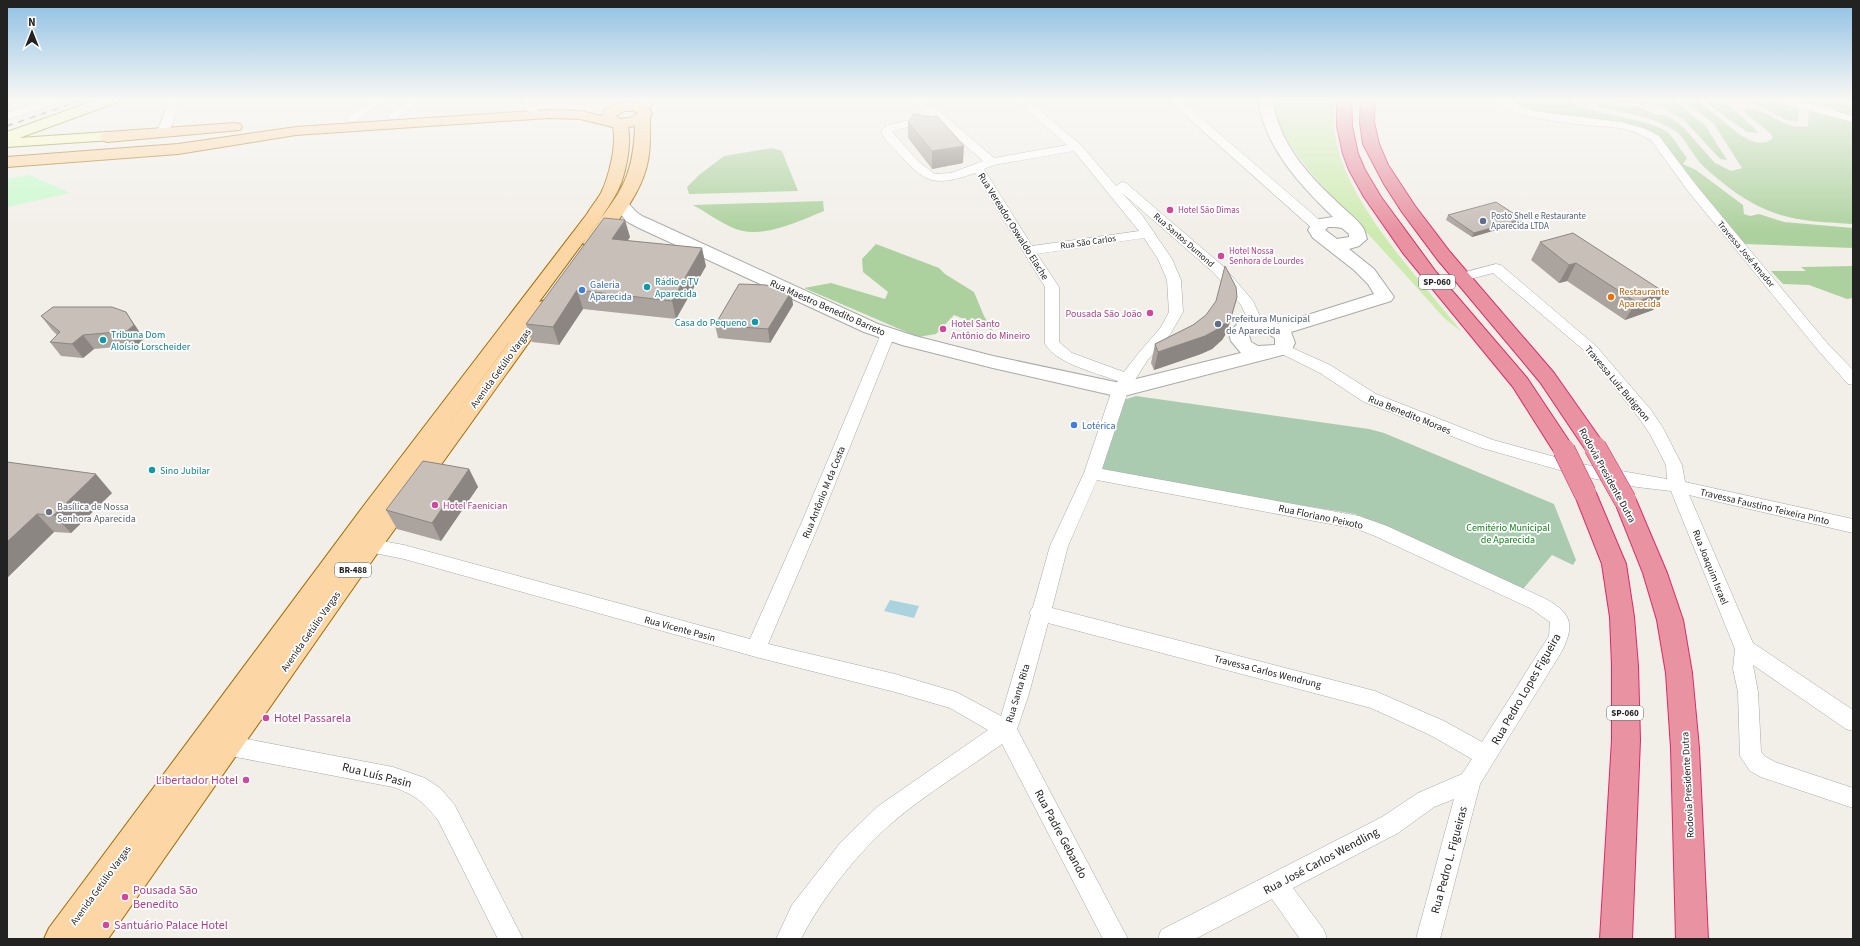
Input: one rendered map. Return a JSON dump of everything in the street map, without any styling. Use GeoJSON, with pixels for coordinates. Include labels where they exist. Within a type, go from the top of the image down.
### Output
{"type":"FeatureCollection","features":[{"type":"Feature","properties":{"kind":"highway","name":"SP-060"},"geometry":{"type":"LineString","coordinates":[[1349,143],[1356,169],[1393,229],[1514,376],[1540,412],[1564,450],[1585,493],[1614,564],[1623,631],[1626,740],[1616,939]]}},
{"type":"Feature","properties":{"kind":"highway","name":"Rodovia Presidente Dutra"},"geometry":{"type":"LineString","coordinates":[[1371,143],[1378,162],[1405,204],[1437,246],[1569,406],[1595,447],[1625,500],[1655,573],[1670,620],[1678,673],[1686,748],[1692,939]]}},
{"type":"Feature","properties":{"kind":"main road"},"geometry":{"type":"LineString","coordinates":[[7,151],[93,143]]}},
{"type":"Feature","properties":{"kind":"main road"},"geometry":{"type":"LineString","coordinates":[[180,143],[192,147]]}},
{"type":"Feature","properties":{"kind":"main road"},"geometry":{"type":"LineString","coordinates":[[7,162],[192,147],[199,143]]}},
{"type":"Feature","properties":{"kind":"main road","name":"Avenida Getúlio Vargas"},"geometry":{"type":"LineString","coordinates":[[549,287],[621,204],[633,180],[641,158],[642,143]]}},
{"type":"Feature","properties":{"kind":"main road","name":"Avenida Getúlio Vargas"},"geometry":{"type":"LineString","coordinates":[[89,939],[217,743],[360,544],[549,287],[609,193],[617,167],[621,145]]}},
{"type":"Feature","properties":{"kind":"main road","name":"Avenida Getúlio Vargas"},"geometry":{"type":"LineString","coordinates":[[60,939],[217,743]]}},
{"type":"Feature","properties":{"kind":"street"},"geometry":{"type":"LineString","coordinates":[[895,143],[921,169],[932,177],[949,176],[978,169],[991,162],[1077,147]]}},
{"type":"Feature","properties":{"kind":"street"},"geometry":{"type":"LineString","coordinates":[[970,143],[991,162]]}},
{"type":"Feature","properties":{"kind":"street"},"geometry":{"type":"LineString","coordinates":[[1072,143],[1098,169]]}},
{"type":"Feature","properties":{"kind":"street"},"geometry":{"type":"LineString","coordinates":[[1222,143],[1367,273],[1382,289],[1385,297]]}},
{"type":"Feature","properties":{"kind":"street"},"geometry":{"type":"LineString","coordinates":[[1278,330],[1385,297],[1389,293],[1387,283],[1364,255],[1358,233],[1300,174],[1286,155],[1280,143]]}},
{"type":"Feature","properties":{"kind":"street","name":"Travessa José Amador"},"geometry":{"type":"LineString","coordinates":[[1659,143],[1692,188],[1822,346],[1853,380]]}},
{"type":"Feature","properties":{"kind":"street","name":"Rua Vereador Oswaldo Elache"},"geometry":{"type":"LineString","coordinates":[[978,169],[1028,251],[1052,287],[1052,344],[1067,356],[1123,384]]}},
{"type":"Feature","properties":{"kind":"street","name":"Rua Santa Rita"},"geometry":{"type":"LineString","coordinates":[[788,939],[801,914],[849,850],[885,815],[928,783],[1006,730],[1018,697],[1039,613],[1059,546],[1092,473],[1123,384],[1173,320],[1176,312],[1174,280],[1166,259],[1098,169]]}},
{"type":"Feature","properties":{"kind":"street","name":"Rua Santos Dumond"},"geometry":{"type":"LineString","coordinates":[[1098,169],[1108,174],[1219,270],[1248,304],[1257,325]]}},
{"type":"Feature","properties":{"kind":"street"},"geometry":{"type":"LineString","coordinates":[[1320,230],[1329,212],[1325,201]]}},
{"type":"Feature","properties":{"kind":"street","name":"Rua Maestro Benedito Barreto"},"geometry":{"type":"LineString","coordinates":[[621,204],[632,217],[645,224],[853,320],[888,334],[992,362],[1123,384]]}},
{"type":"Feature","properties":{"kind":"street"},"geometry":{"type":"LineString","coordinates":[[1320,230],[1334,222],[1342,223],[1358,233]]}},
{"type":"Feature","properties":{"kind":"street","name":"Rua São Carlos"},"geometry":{"type":"LineString","coordinates":[[1028,251],[1148,234]]}},
{"type":"Feature","properties":{"kind":"street","name":"Travessa Luiz Butignon"},"geometry":{"type":"LineString","coordinates":[[1463,277],[1496,268],[1591,349],[1645,414],[1657,432],[1674,465],[1677,486]]}},
{"type":"Feature","properties":{"kind":"street"},"geometry":{"type":"LineString","coordinates":[[1123,384],[1218,364],[1277,351],[1286,344],[1286,340],[1278,330],[1269,326],[1257,325],[1245,327],[1239,334],[1228,354],[1218,364]]}},
{"type":"Feature","properties":{"kind":"street","name":"Rua Antônio M da Costa"},"geometry":{"type":"LineString","coordinates":[[756,649],[810,524],[888,334]]}},
{"type":"Feature","properties":{"kind":"street"},"geometry":{"type":"LineString","coordinates":[[1239,334],[1245,346],[1254,351],[1277,351]]}},
{"type":"Feature","properties":{"kind":"street","name":"Rua Benedito Moraes"},"geometry":{"type":"LineString","coordinates":[[1277,351],[1325,369],[1356,390],[1398,410],[1488,444],[1545,462],[1637,481],[1677,486]]}},
{"type":"Feature","properties":{"kind":"street","name":"Rua Floriano Peixoto"},"geometry":{"type":"LineString","coordinates":[[1092,473],[1359,523],[1381,531],[1537,603]]}},
{"type":"Feature","properties":{"kind":"street","name":"Travessa Faustino Teixeira Pinto"},"geometry":{"type":"LineString","coordinates":[[1677,486],[1853,526]]}},
{"type":"Feature","properties":{"kind":"street","name":"Rua Joaquim Israel"},"geometry":{"type":"LineString","coordinates":[[1677,486],[1745,649],[1743,669],[1748,692],[1749,743],[1751,756],[1758,764],[1769,770],[1853,798]]}},
{"type":"Feature","properties":{"kind":"street","name":"Rua Vicente Pasin"},"geometry":{"type":"LineString","coordinates":[[360,544],[404,552],[756,649],[895,683],[956,701],[1006,730]]}},
{"type":"Feature","properties":{"kind":"street","name":"Rua Pedro Lopes Figueira"},"geometry":{"type":"LineString","coordinates":[[1470,781],[1555,645],[1562,628],[1560,620],[1553,613],[1537,603]]}},
{"type":"Feature","properties":{"kind":"street","name":"Travessa Carlos Wendrung"},"geometry":{"type":"LineString","coordinates":[[1039,613],[1375,700],[1437,728],[1487,756]]}},
{"type":"Feature","properties":{"kind":"street"},"geometry":{"type":"LineString","coordinates":[[1745,649],[1853,722]]}},
{"type":"Feature","properties":{"kind":"street","name":"Rua Padre Gebando"},"geometry":{"type":"LineString","coordinates":[[1006,730],[1116,939]]}},
{"type":"Feature","properties":{"kind":"street","name":"Rua Luís Pasin"},"geometry":{"type":"LineString","coordinates":[[217,743],[393,777],[417,785],[427,792],[446,812],[511,939]]}},
{"type":"Feature","properties":{"kind":"street","name":"Rua José Carlos Wendling"},"geometry":{"type":"LineString","coordinates":[[1170,939],[1277,885],[1390,825],[1426,800],[1470,781]]}},
{"type":"Feature","properties":{"kind":"street","name":"Rua Pedro L. Figueiras"},"geometry":{"type":"LineString","coordinates":[[1428,939],[1470,781]]}},
{"type":"Feature","properties":{"kind":"street"},"geometry":{"type":"LineString","coordinates":[[1277,885],[1315,939]]}},
{"type":"Feature","properties":{"kind":"green space"},"geometry":{"type":"Polygon","coordinates":[[[1290,143],[1337,143],[1341,159],[1351,182],[1378,228],[1462,332],[1444,318],[1326,189],[1296,153],[1290,143]]]}},
{"type":"Feature","properties":{"kind":"green space"},"geometry":{"type":"Polygon","coordinates":[[[1662,143],[1676,143],[1687,158],[1683,164],[1696,170],[1743,205],[1744,214],[1750,216],[1759,214],[1784,222],[1853,228],[1853,248],[1744,244],[1662,143]]]}},
{"type":"Feature","properties":{"kind":"green space"},"geometry":{"type":"Polygon","coordinates":[[[1686,143],[1697,143],[1715,163],[1731,171],[1742,168],[1726,143],[1853,143],[1853,224],[1792,218],[1754,204],[1736,193],[1704,167],[1686,143]]]}},
{"type":"Feature","properties":{"kind":"green space"},"geometry":{"type":"Polygon","coordinates":[[[1705,143],[1716,143],[1727,160],[1720,159],[1705,143]]]}},
{"type":"Feature","properties":{"kind":"green space"},"geometry":{"type":"Polygon","coordinates":[[[772,148],[782,151],[798,191],[689,194],[687,187],[699,175],[724,156],[772,148]]]}},
{"type":"Feature","properties":{"kind":"green space"},"geometry":{"type":"Polygon","coordinates":[[[29,175],[70,193],[7,207],[7,179],[29,175]]]}},
{"type":"Feature","properties":{"kind":"green space"},"geometry":{"type":"Polygon","coordinates":[[[823,201],[824,211],[790,225],[766,231],[754,232],[742,231],[731,227],[693,205],[823,201]]]}},
{"type":"Feature","properties":{"kind":"green space"},"geometry":{"type":"Polygon","coordinates":[[[876,244],[939,268],[945,274],[974,292],[984,316],[993,331],[954,315],[936,334],[918,337],[804,288],[831,283],[885,299],[888,292],[863,272],[862,259],[876,244]]]}},
{"type":"Feature","properties":{"kind":"green space"},"geometry":{"type":"Polygon","coordinates":[[[1853,266],[1853,298],[1847,299],[1809,285],[1783,284],[1771,271],[1806,271],[1801,267],[1853,266]]]}},
{"type":"Feature","properties":{"kind":"green space","name":"Cemitério Municipal de Aparecida"},"geometry":{"type":"Polygon","coordinates":[[[1136,396],[1369,429],[1384,433],[1554,504],[1576,560],[1573,565],[1552,555],[1523,589],[1355,514],[1094,471],[1117,402],[1136,396]]]}},
{"type":"Feature","properties":{"kind":"water"},"geometry":{"type":"Polygon","coordinates":[[[890,600],[919,606],[914,618],[884,611],[890,600]]]}},
{"type":"Feature","properties":{"kind":"building"},"geometry":{"type":"Polygon","coordinates":[[[926,143],[961,143],[964,146],[932,151],[926,143]]]}},
{"type":"Feature","properties":{"kind":"building","name":"Posto Shell e Restaurante Aparecida LTDA"},"geometry":{"type":"Polygon","coordinates":[[[1496,202],[1522,219],[1474,233],[1448,215],[1496,202]]]}},
{"type":"Feature","properties":{"kind":"building"},"geometry":{"type":"Polygon","coordinates":[[[604,218],[625,220],[612,239],[702,248],[672,301],[577,290],[553,327],[526,324],[604,218]]]}},
{"type":"Feature","properties":{"kind":"building"},"geometry":{"type":"Polygon","coordinates":[[[1573,233],[1664,292],[1636,302],[1576,263],[1569,265],[1540,242],[1573,233]]]}},
{"type":"Feature","properties":{"kind":"building"},"geometry":{"type":"Polygon","coordinates":[[[1225,266],[1236,287],[1237,297],[1232,314],[1227,322],[1205,336],[1158,352],[1155,344],[1193,325],[1206,315],[1216,301],[1225,266]]]}},
{"type":"Feature","properties":{"kind":"building"},"geometry":{"type":"Polygon","coordinates":[[[739,284],[766,285],[791,292],[768,329],[715,325],[739,284]]]}},
{"type":"Feature","properties":{"kind":"building"},"geometry":{"type":"Polygon","coordinates":[[[53,307],[112,307],[126,312],[134,325],[127,331],[83,335],[72,344],[50,342],[60,332],[41,316],[53,307]]]}},
{"type":"Feature","properties":{"kind":"building"},"geometry":{"type":"Polygon","coordinates":[[[423,461],[469,469],[432,523],[386,510],[423,461]]]}},
{"type":"Feature","properties":{"kind":"building"},"geometry":{"type":"Polygon","coordinates":[[[7,462],[96,474],[54,515],[37,514],[7,542],[7,462]]]}},
{"type":"Feature","properties":{"kind":"place","name":"Hotel São Dimas"},"geometry":{"type":"Point","coordinates":[1170,210]}},
{"type":"Feature","properties":{"kind":"place","name":"Posto Shell e Restaurante Aparecida LTDA"},"geometry":{"type":"Point","coordinates":[1483,221]}},
{"type":"Feature","properties":{"kind":"place","name":"Hotel Nossa Senhora de Lourdes"},"geometry":{"type":"Point","coordinates":[1221,256]}},
{"type":"Feature","properties":{"kind":"place","name":"Rádio e TV Aparecida"},"geometry":{"type":"Point","coordinates":[647,287]}},
{"type":"Feature","properties":{"kind":"place","name":"Galeria Aparecida"},"geometry":{"type":"Point","coordinates":[582,290]}},
{"type":"Feature","properties":{"kind":"place","name":"Restaurante Aparecida"},"geometry":{"type":"Point","coordinates":[1611,297]}},
{"type":"Feature","properties":{"kind":"place","name":"Pousada São João"},"geometry":{"type":"Point","coordinates":[1150,313]}},
{"type":"Feature","properties":{"kind":"place","name":"Casa do Pequeno"},"geometry":{"type":"Point","coordinates":[755,322]}},
{"type":"Feature","properties":{"kind":"place","name":"Prefeitura Municipal de Aparecida"},"geometry":{"type":"Point","coordinates":[1218,324]}},
{"type":"Feature","properties":{"kind":"place","name":"Hotel Santo Antônio do Mineiro"},"geometry":{"type":"Point","coordinates":[943,329]}},
{"type":"Feature","properties":{"kind":"place","name":"Tribuna Dom Aloísio Lorscheider"},"geometry":{"type":"Point","coordinates":[103,340]}},
{"type":"Feature","properties":{"kind":"place","name":"Lotérica"},"geometry":{"type":"Point","coordinates":[1074,425]}},
{"type":"Feature","properties":{"kind":"place","name":"Sino Jubilar"},"geometry":{"type":"Point","coordinates":[152,470]}},
{"type":"Feature","properties":{"kind":"place","name":"Hotel Faenician"},"geometry":{"type":"Point","coordinates":[435,505]}},
{"type":"Feature","properties":{"kind":"place","name":"Basílica de Nossa Senhora Aparecida"},"geometry":{"type":"Point","coordinates":[49,512]}},
{"type":"Feature","properties":{"kind":"place","name":"Hotel Passarela"},"geometry":{"type":"Point","coordinates":[266,718]}},
{"type":"Feature","properties":{"kind":"place","name":"Libertador Hotel"},"geometry":{"type":"Point","coordinates":[246,780]}},
{"type":"Feature","properties":{"kind":"place","name":"Pousada São Benedito"},"geometry":{"type":"Point","coordinates":[125,897]}},
{"type":"Feature","properties":{"kind":"place","name":"Santuário Palace Hotel"},"geometry":{"type":"Point","coordinates":[106,925]}}]}
